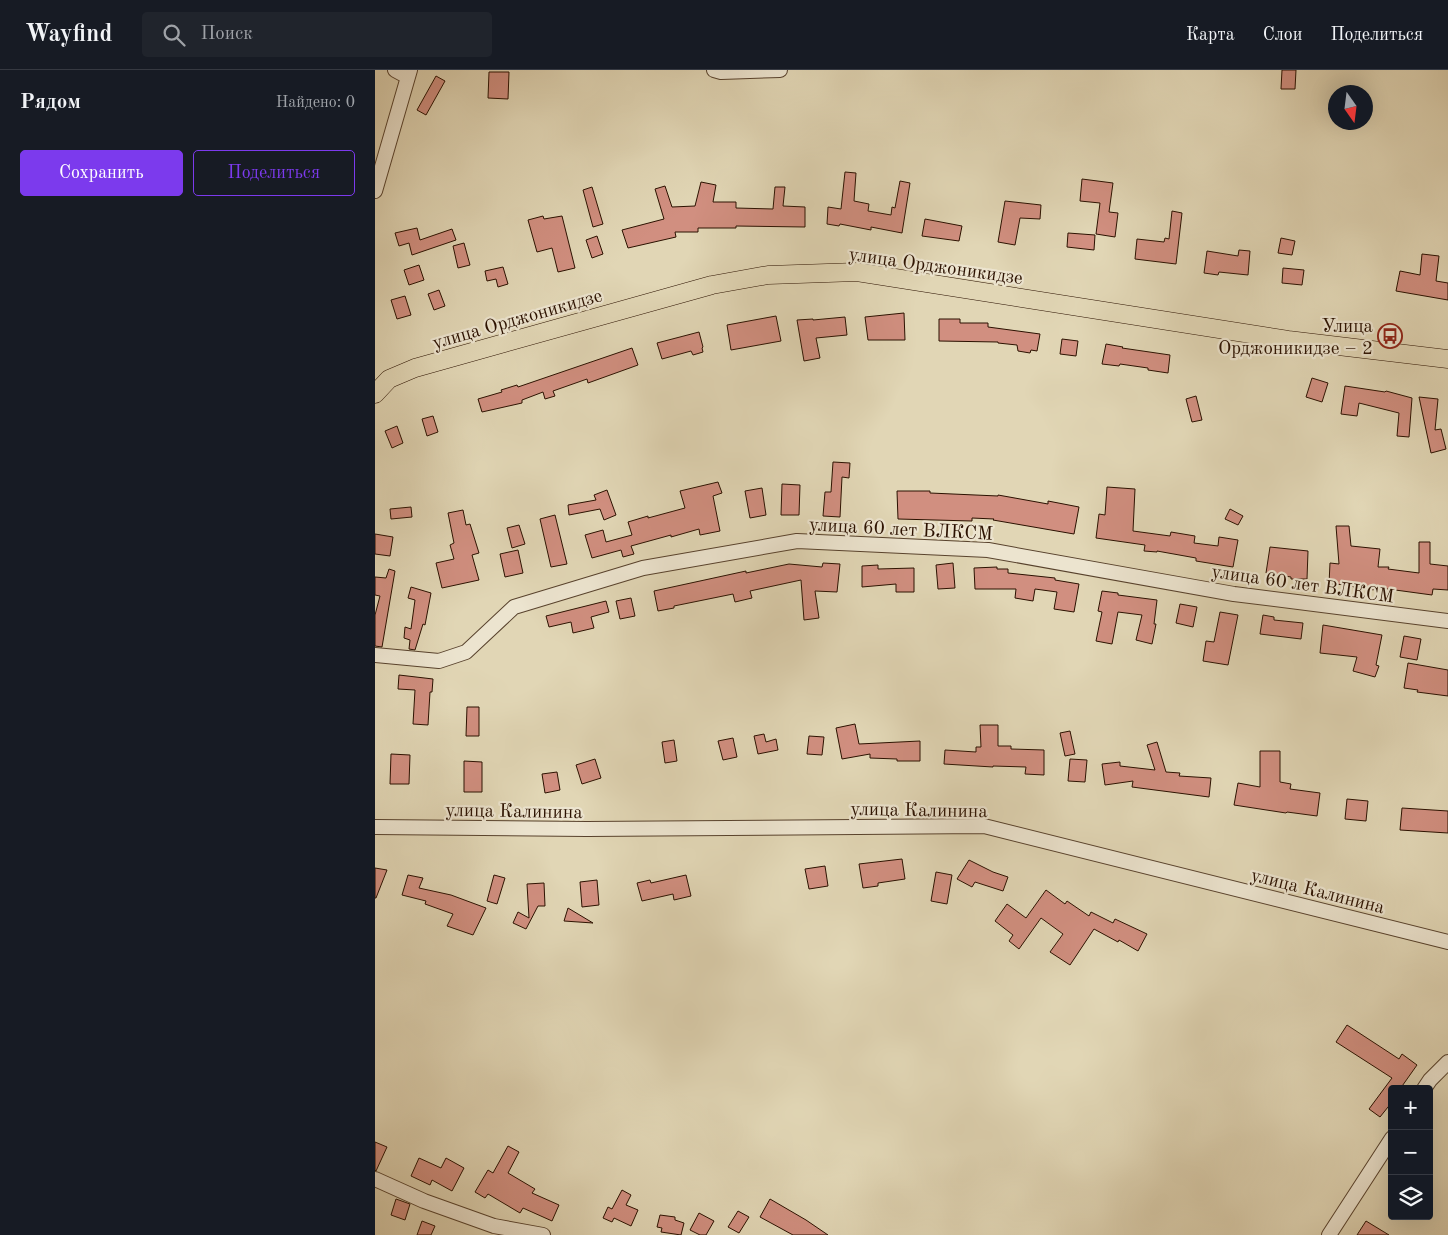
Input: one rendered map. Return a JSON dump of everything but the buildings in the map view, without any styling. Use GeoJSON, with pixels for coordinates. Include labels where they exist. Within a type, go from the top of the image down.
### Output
{"type":"FeatureCollection","features":[{"type":"Feature","properties":{"kind":"main road","name":"улица Орджоникидзе"},"geometry":{"type":"LineString","coordinates":[[375,394],[389,379],[415,368],[712,285],[768,275],[857,272],[1289,340],[1448,359]]}},
{"type":"Feature","properties":{"kind":"street"},"geometry":{"type":"LineString","coordinates":[[375,191],[409,74],[395,70]]}},
{"type":"Feature","properties":{"kind":"street"},"geometry":{"type":"LineString","coordinates":[[714,70],[721,72],[780,70]]}},
{"type":"Feature","properties":{"kind":"street","name":"улица 60 лет ВЛКСМ"},"geometry":{"type":"LineString","coordinates":[[375,655],[439,661],[466,652],[514,607],[643,568],[797,541],[988,550],[1234,594],[1448,621]]}},
{"type":"Feature","properties":{"kind":"street","name":"улица Калинина"},"geometry":{"type":"LineString","coordinates":[[375,827],[587,830],[984,826],[1448,942]]}},
{"type":"Feature","properties":{"kind":"street"},"geometry":{"type":"LineString","coordinates":[[1426,1085],[1448,1062]]}},
{"type":"Feature","properties":{"kind":"street"},"geometry":{"type":"LineString","coordinates":[[1329,1235],[1388,1144]]}},
{"type":"Feature","properties":{"kind":"street"},"geometry":{"type":"LineString","coordinates":[[375,1179],[424,1202],[495,1226],[543,1235]]}},
{"type":"Feature","properties":{"kind":"place","name":"Улица Орджоникидзе – 2"},"geometry":{"type":"Point","coordinates":[1390,336]}}]}
